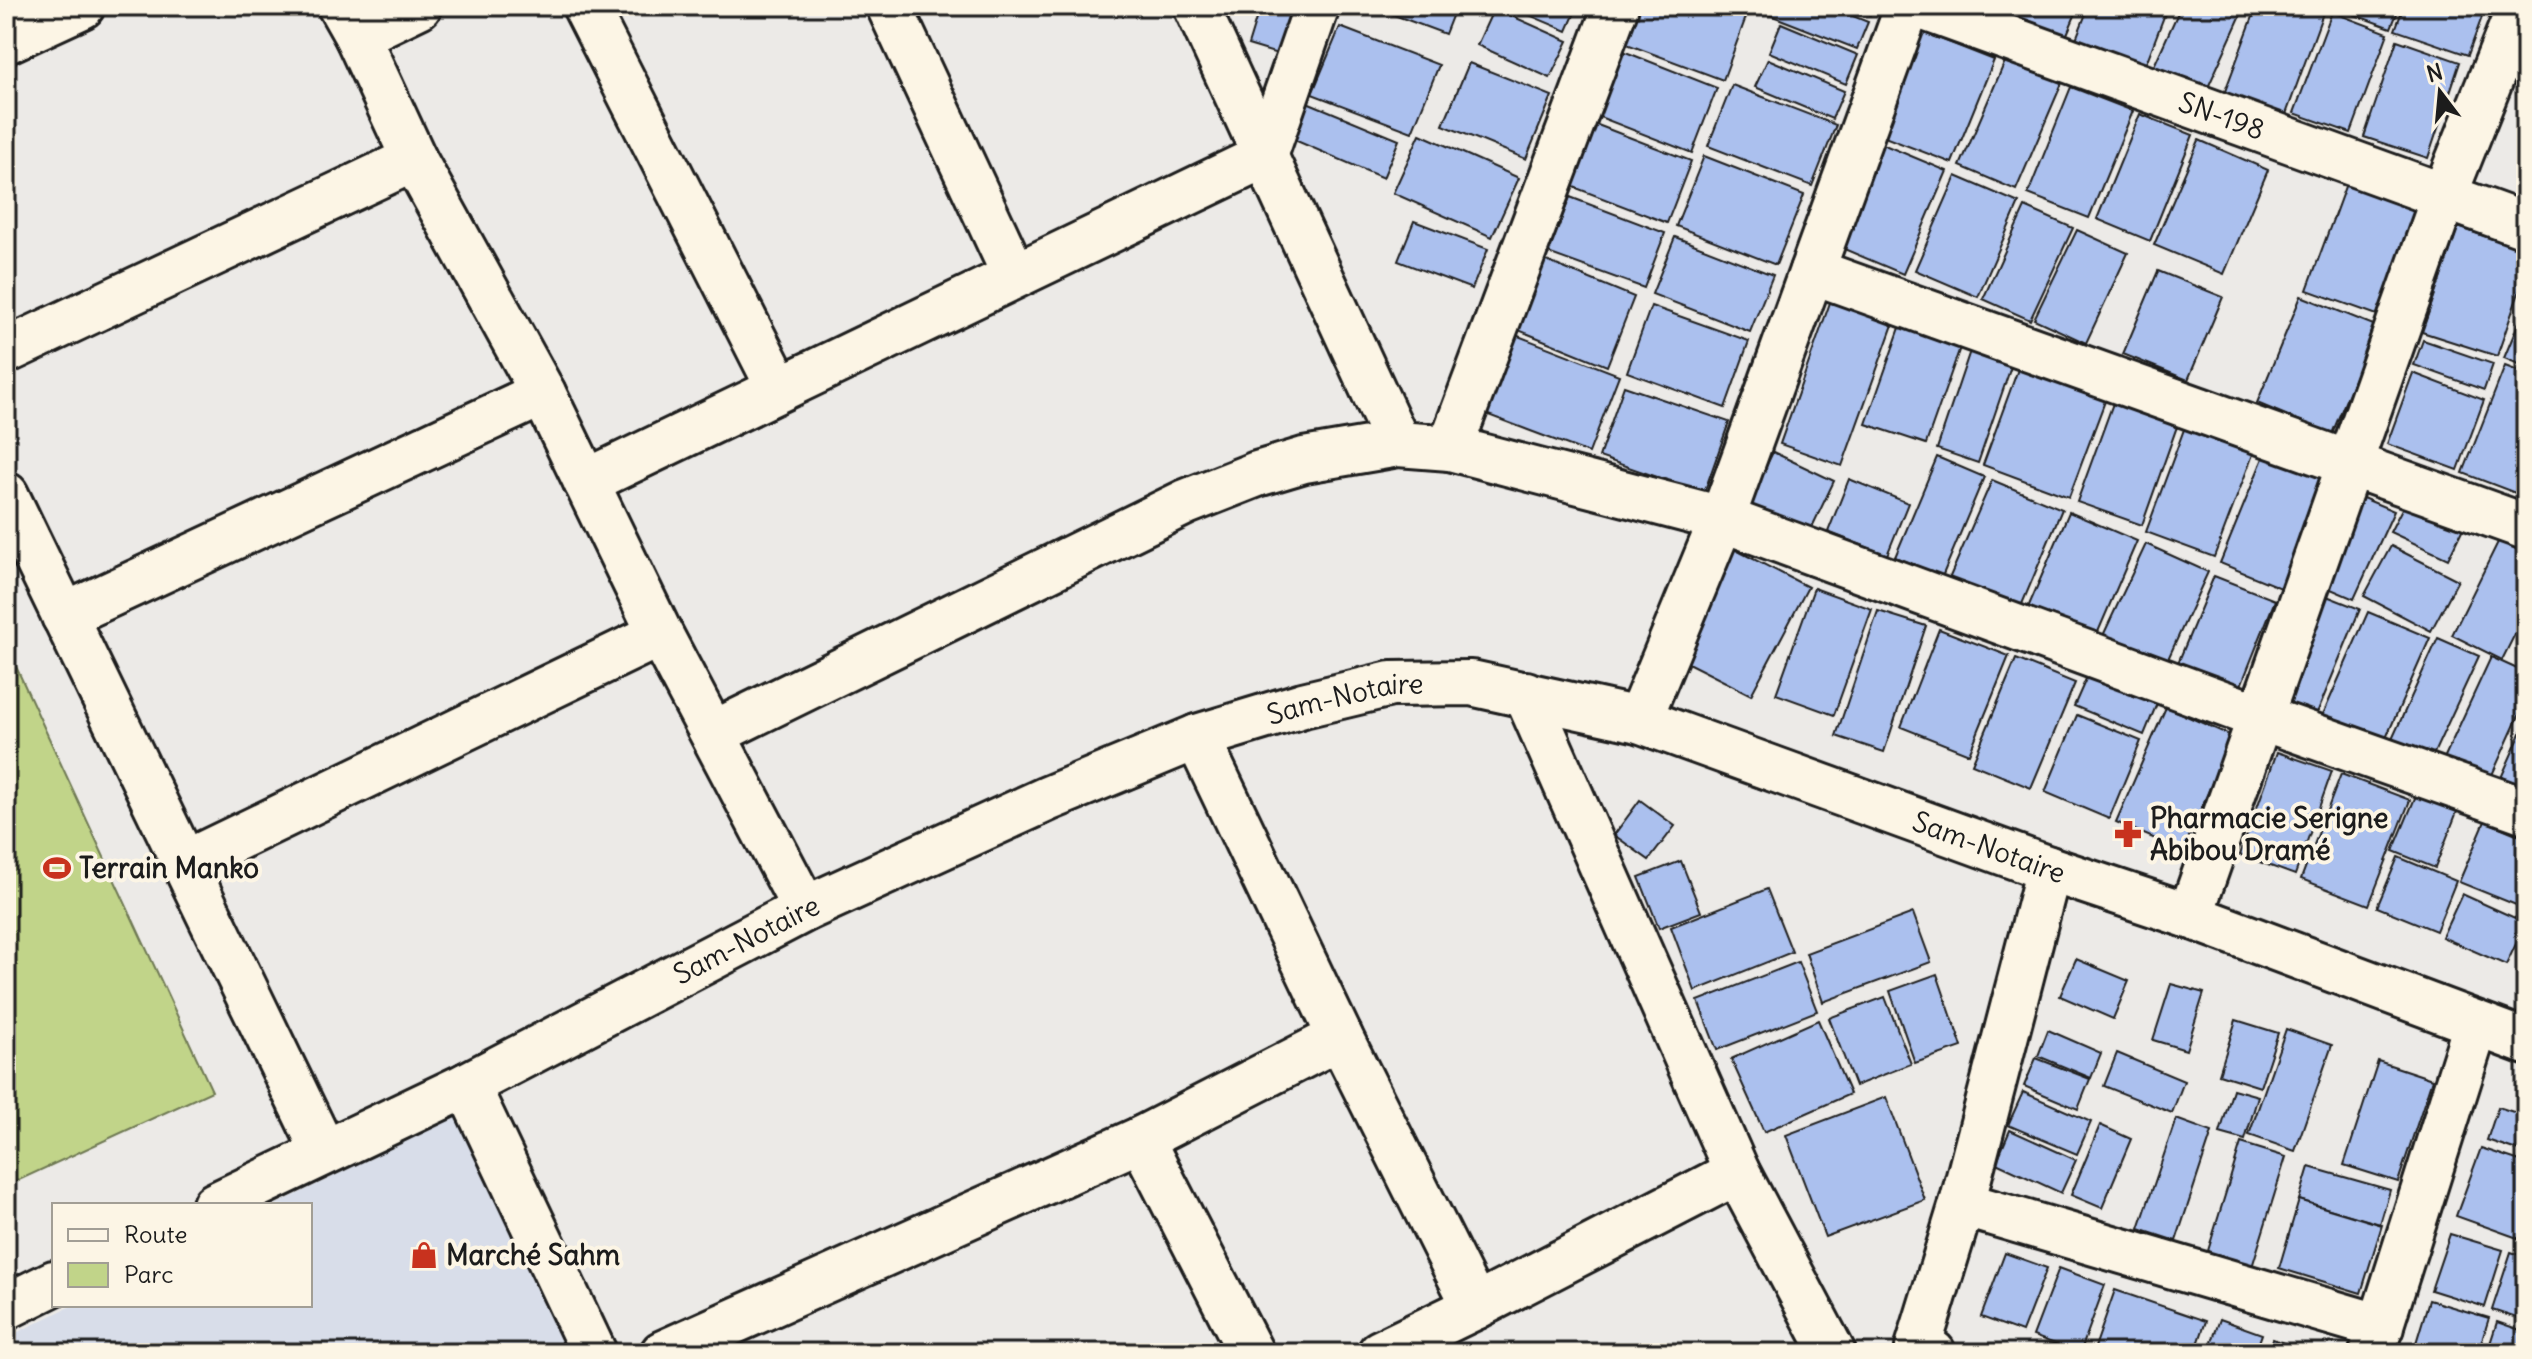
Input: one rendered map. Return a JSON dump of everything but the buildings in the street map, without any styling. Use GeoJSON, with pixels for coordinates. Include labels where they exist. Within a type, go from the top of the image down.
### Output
{"type":"FeatureCollection","features":[{"type":"Feature","properties":{"kind":"street"},"geometry":{"type":"LineString","coordinates":[[20,26],[82,6]]}},
{"type":"Feature","properties":{"kind":"street"},"geometry":{"type":"LineString","coordinates":[[419,6],[349,21],[414,159],[543,393],[660,634],[805,909]]}},
{"type":"Feature","properties":{"kind":"street"},"geometry":{"type":"LineString","coordinates":[[585,6],[779,388]]}},
{"type":"Feature","properties":{"kind":"street"},"geometry":{"type":"LineString","coordinates":[[889,6],[1014,274]]}},
{"type":"Feature","properties":{"kind":"street"},"geometry":{"type":"LineString","coordinates":[[1196,6],[1398,444]]}},
{"type":"Feature","properties":{"kind":"street"},"geometry":{"type":"LineString","coordinates":[[586,482],[1265,156],[1317,6]]}},
{"type":"Feature","properties":{"kind":"street"},"geometry":{"type":"LineString","coordinates":[[1450,448],[1616,6]]}},
{"type":"Feature","properties":{"kind":"street"},"geometry":{"type":"LineString","coordinates":[[1639,720],[1722,519],[1908,6]]}},
{"type":"Feature","properties":{"kind":"street","name":"SN-198"},"geometry":{"type":"LineString","coordinates":[[1919,6],[2526,226]]}},
{"type":"Feature","properties":{"kind":"street"},"geometry":{"type":"LineString","coordinates":[[2190,916],[2444,196],[2520,6]]}},
{"type":"Feature","properties":{"kind":"street"},"geometry":{"type":"LineString","coordinates":[[6,351],[414,159]]}},
{"type":"Feature","properties":{"kind":"street"},"geometry":{"type":"LineString","coordinates":[[1812,271],[2526,527]]}},
{"type":"Feature","properties":{"kind":"street"},"geometry":{"type":"LineString","coordinates":[[64,616],[543,393]]}},
{"type":"Feature","properties":{"kind":"street"},"geometry":{"type":"LineString","coordinates":[[714,733],[1186,502],[1257,474],[1304,460],[1398,444],[1450,448],[1722,519],[2260,717],[2526,811]]}},
{"type":"Feature","properties":{"kind":"street"},"geometry":{"type":"LineString","coordinates":[[6,495],[324,1152]]}},
{"type":"Feature","properties":{"kind":"street"},"geometry":{"type":"LineString","coordinates":[[185,863],[660,634]]}},
{"type":"Feature","properties":{"kind":"street","name":"Sam-Notaire"},"geometry":{"type":"LineString","coordinates":[[219,1203],[467,1085],[805,909],[1047,799],[1197,737],[1303,705],[1391,684],[1471,683],[1639,720],[2049,869],[2190,916],[2526,1042]]}},
{"type":"Feature","properties":{"kind":"street"},"geometry":{"type":"LineString","coordinates":[[1526,694],[1737,1172],[1833,1353]]}},
{"type":"Feature","properties":{"kind":"street"},"geometry":{"type":"LineString","coordinates":[[1197,737],[1340,1037],[1475,1307]]}},
{"type":"Feature","properties":{"kind":"street"},"geometry":{"type":"LineString","coordinates":[[1916,1351],[1962,1204],[2049,869]]}},
{"type":"Feature","properties":{"kind":"street"},"geometry":{"type":"LineString","coordinates":[[1962,1204],[2377,1340],[2476,1025]]}},
{"type":"Feature","properties":{"kind":"street"},"geometry":{"type":"LineString","coordinates":[[663,1353],[1141,1139],[1340,1037]]}},
{"type":"Feature","properties":{"kind":"street"},"geometry":{"type":"LineString","coordinates":[[467,1085],[594,1353]]}},
{"type":"Feature","properties":{"kind":"street"},"geometry":{"type":"LineString","coordinates":[[1141,1139],[1251,1353]]}},
{"type":"Feature","properties":{"kind":"street"},"geometry":{"type":"LineString","coordinates":[[1380,1353],[1737,1172]]}},
{"type":"Feature","properties":{"kind":"street"},"geometry":{"type":"LineString","coordinates":[[6,1307],[52,1284]]}},
{"type":"Feature","properties":{"kind":"shaded area","name":"Marché Sahm"},"geometry":{"type":"Polygon","coordinates":[[[469,1110],[585,1353],[6,1353],[6,1338],[69,1307],[312,1307],[312,1203],[279,1203],[469,1110]]]}},
{"type":"Feature","properties":{"kind":"green space","name":"Terrain Manko"},"geometry":{"type":"Polygon","coordinates":[[[6,645],[212,1091],[6,1186],[6,645]]]}},
{"type":"Feature","properties":{"kind":"place","name":"Pharmacie Serigne Abibou Dramé"},"geometry":{"type":"Point","coordinates":[2128,834]}},
{"type":"Feature","properties":{"kind":"place","name":"Terrain Manko"},"geometry":{"type":"Point","coordinates":[57,868]}},
{"type":"Feature","properties":{"kind":"place","name":"Marché Sahm"},"geometry":{"type":"Point","coordinates":[424,1255]}}]}
